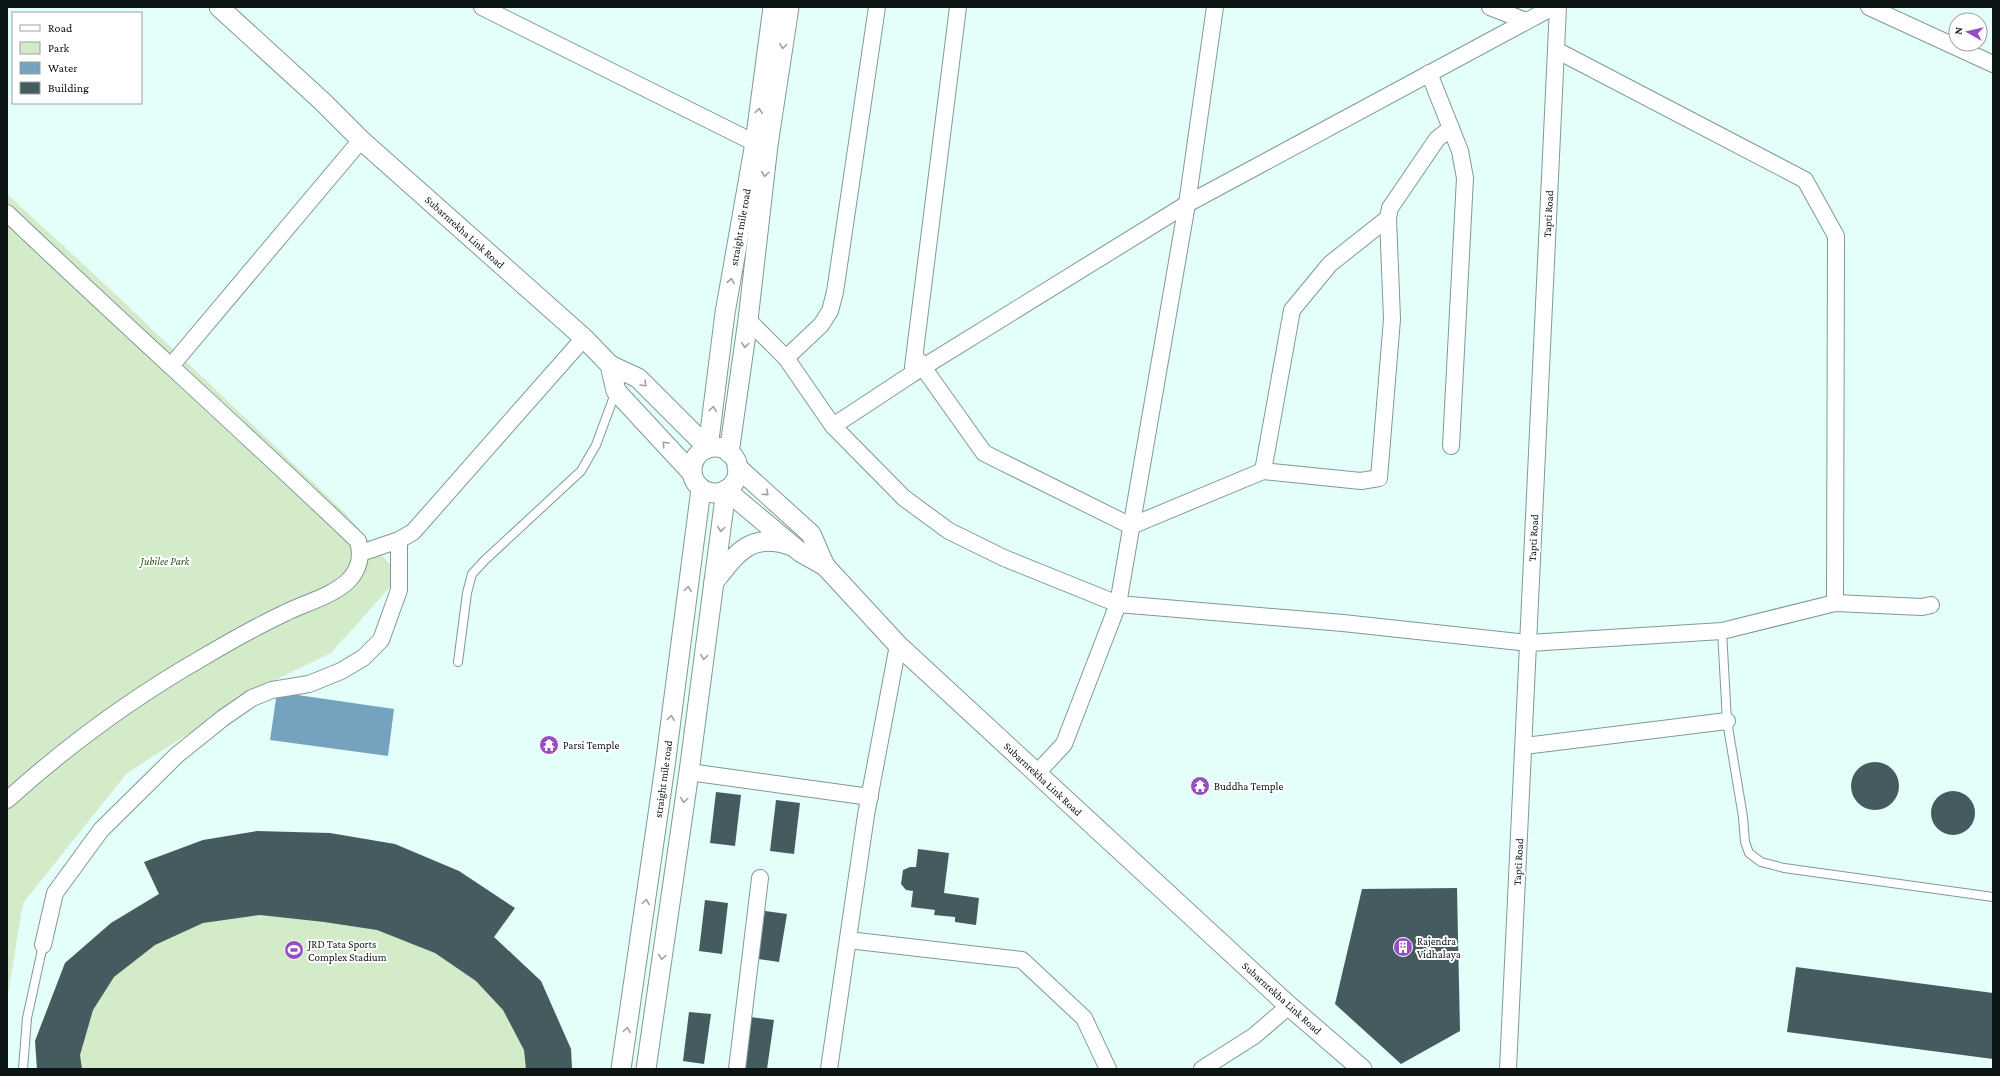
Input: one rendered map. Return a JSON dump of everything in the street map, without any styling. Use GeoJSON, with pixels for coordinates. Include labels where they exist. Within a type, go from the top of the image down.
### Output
{"type":"FeatureCollection","features":[{"type":"Feature","properties":{"kind":"street","name":"Subarnrekha Link Road"},"geometry":{"type":"LineString","coordinates":[[219,7],[323,102],[361,140],[584,338],[610,365]]}},
{"type":"Feature","properties":{"kind":"street"},"geometry":{"type":"LineString","coordinates":[[482,7],[755,143]]}},
{"type":"Feature","properties":{"kind":"street","name":"straight mile road"},"geometry":{"type":"LineString","coordinates":[[708,448],[725,313],[755,143],[773,7]]}},
{"type":"Feature","properties":{"kind":"street","name":"straight mile road"},"geometry":{"type":"LineString","coordinates":[[733,460],[734,427],[768,145],[789,7]]}},
{"type":"Feature","properties":{"kind":"street"},"geometry":{"type":"LineString","coordinates":[[786,358],[820,325],[830,311],[835,292],[877,7]]}},
{"type":"Feature","properties":{"kind":"street"},"geometry":{"type":"LineString","coordinates":[[958,7],[917,366],[984,453],[1131,526],[1263,471],[1361,481],[1379,478],[1392,319],[1388,218],[1390,208],[1437,139],[1451,128]]}},
{"type":"Feature","properties":{"kind":"street"},"geometry":{"type":"LineString","coordinates":[[1037,773],[1064,744],[1118,604],[1187,204],[1215,7]]}},
{"type":"Feature","properties":{"kind":"street"},"geometry":{"type":"LineString","coordinates":[[1490,7],[1526,21]]}},
{"type":"Feature","properties":{"kind":"street"},"geometry":{"type":"LineString","coordinates":[[833,426],[917,366],[1187,204],[1553,7]]}},
{"type":"Feature","properties":{"kind":"street","name":"Tapti Road"},"geometry":{"type":"LineString","coordinates":[[1508,1069],[1558,7]]}},
{"type":"Feature","properties":{"kind":"street"},"geometry":{"type":"LineString","coordinates":[[1869,7],[1993,64]]}},
{"type":"Feature","properties":{"kind":"street"},"geometry":{"type":"LineString","coordinates":[[1556,50],[1805,180],[1836,236],[1835,603]]}},
{"type":"Feature","properties":{"kind":"street"},"geometry":{"type":"LineString","coordinates":[[1429,74],[1460,151],[1465,178],[1451,446]]}},
{"type":"Feature","properties":{"kind":"street"},"geometry":{"type":"LineString","coordinates":[[171,366],[361,140]]}},
{"type":"Feature","properties":{"kind":"street"},"geometry":{"type":"LineString","coordinates":[[7,213],[108,310],[251,438],[358,541],[361,553],[359,565],[349,580],[332,592],[284,613],[201,658],[101,722],[35,775],[7,800]]}},
{"type":"Feature","properties":{"kind":"street"},"geometry":{"type":"LineString","coordinates":[[1263,471],[1292,310],[1330,264],[1388,218]]}},
{"type":"Feature","properties":{"kind":"street"},"geometry":{"type":"LineString","coordinates":[[748,320],[786,358],[833,426],[904,498],[949,531],[1004,558],[1118,604],[1343,623],[1529,643],[1722,631],[1835,603],[1922,607],[1931,605]]}},
{"type":"Feature","properties":{"kind":"street"},"geometry":{"type":"LineString","coordinates":[[361,553],[399,540],[413,532],[584,338]]}},
{"type":"Feature","properties":{"kind":"street"},"geometry":{"type":"LineString","coordinates":[[610,365],[638,378],[708,448]]}},
{"type":"Feature","properties":{"kind":"street"},"geometry":{"type":"LineString","coordinates":[[610,365],[616,391],[692,473],[696,484],[701,489],[715,493],[726,490],[736,479],[733,460]]}},
{"type":"Feature","properties":{"kind":"street"},"geometry":{"type":"LineString","coordinates":[[692,473],[693,463],[696,456],[708,448],[719,447],[811,534],[825,566]]}},
{"type":"Feature","properties":{"kind":"street","name":"straight mile road"},"geometry":{"type":"LineString","coordinates":[[621,1069],[665,766],[701,489]]}},
{"type":"Feature","properties":{"kind":"street","name":"Subarnrekha Link Road"},"geometry":{"type":"LineString","coordinates":[[726,490],[792,546],[825,566],[898,645],[1289,1006],[1362,1069]]}},
{"type":"Feature","properties":{"kind":"street"},"geometry":{"type":"LineString","coordinates":[[646,1069],[726,490]]}},
{"type":"Feature","properties":{"kind":"street"},"geometry":{"type":"LineString","coordinates":[[43,945],[56,893],[101,830],[177,755],[223,718],[252,698],[272,690],[309,684],[341,671],[363,658],[381,640],[399,590],[399,540]]}},
{"type":"Feature","properties":{"kind":"street"},"geometry":{"type":"LineString","coordinates":[[714,582],[732,559],[749,546],[763,540],[775,540],[792,546]]}},
{"type":"Feature","properties":{"kind":"street"},"geometry":{"type":"LineString","coordinates":[[829,1069],[870,797],[898,645]]}},
{"type":"Feature","properties":{"kind":"street"},"geometry":{"type":"LineString","coordinates":[[1524,746],[1727,721]]}},
{"type":"Feature","properties":{"kind":"street"},"geometry":{"type":"LineString","coordinates":[[688,772],[870,797]]}},
{"type":"Feature","properties":{"kind":"street"},"geometry":{"type":"LineString","coordinates":[[737,1069],[760,878]]}},
{"type":"Feature","properties":{"kind":"street"},"geometry":{"type":"LineString","coordinates":[[848,940],[1022,960],[1084,1018],[1108,1069]]}},
{"type":"Feature","properties":{"kind":"street"},"geometry":{"type":"LineString","coordinates":[[1202,1069],[1254,1036],[1289,1006]]}},
{"type":"Feature","properties":{"kind":"lane"},"geometry":{"type":"LineString","coordinates":[[458,662],[467,593],[472,574],[485,560],[582,471],[596,444],[616,391]]}},
{"type":"Feature","properties":{"kind":"lane"},"geometry":{"type":"LineString","coordinates":[[1722,631],[1727,721],[1743,818],[1745,842],[1749,853],[1761,862],[1792,869],[1993,898]]}},
{"type":"Feature","properties":{"kind":"lane"},"geometry":{"type":"LineString","coordinates":[[22,1069],[27,1018],[43,945]]}},
{"type":"Feature","properties":{"kind":"green space","name":"Jubilee Park"},"geometry":{"type":"Polygon","coordinates":[[[7,194],[112,291],[344,512],[400,576],[331,653],[263,686],[127,773],[23,903],[7,1000],[7,194]]]}},
{"type":"Feature","properties":{"kind":"green space","name":"JRD Tata Sports Complex Stadium"},"geometry":{"type":"Polygon","coordinates":[[[203,840],[515,908],[494,937],[541,981],[571,1049],[572,1069],[37,1069],[35,1041],[65,963],[111,923],[159,894],[144,862],[203,840]]]}},
{"type":"Feature","properties":{"kind":"water"},"geometry":{"type":"Polygon","coordinates":[[[277,692],[394,709],[388,756],[270,740],[277,692]]]}},
{"type":"Feature","properties":{"kind":"building"},"geometry":{"type":"Polygon","coordinates":[[[1875,762],[1884,764],[1892,769],[1897,777],[1899,786],[1897,795],[1892,803],[1884,808],[1875,810],[1866,808],[1858,803],[1853,795],[1851,786],[1853,777],[1858,769],[1866,764],[1875,762]]]}},
{"type":"Feature","properties":{"kind":"building"},"geometry":{"type":"Polygon","coordinates":[[[1949,791],[1957,791],[1969,797],[1975,809],[1975,817],[1969,829],[1957,835],[1949,835],[1937,829],[1931,817],[1931,809],[1937,797],[1949,791]]]}},
{"type":"Feature","properties":{"kind":"building"},"geometry":{"type":"Polygon","coordinates":[[[716,792],[741,795],[735,846],[710,843],[716,792]]]}},
{"type":"Feature","properties":{"kind":"building"},"geometry":{"type":"Polygon","coordinates":[[[776,800],[800,803],[794,854],[770,851],[776,800]]]}},
{"type":"Feature","properties":{"kind":"building"},"geometry":{"type":"Polygon","coordinates":[[[257,831],[330,833],[395,844],[459,871],[515,908],[494,937],[541,981],[571,1049],[572,1069],[526,1069],[524,1050],[503,1010],[476,981],[435,953],[377,930],[260,915],[203,923],[155,945],[114,977],[93,1010],[80,1055],[82,1069],[37,1069],[35,1041],[65,963],[111,923],[159,894],[144,862],[203,840],[257,831]]]}},
{"type":"Feature","properties":{"kind":"building"},"geometry":{"type":"Polygon","coordinates":[[[918,849],[949,853],[944,893],[979,898],[976,925],[955,922],[955,917],[934,915],[935,910],[911,907],[913,891],[906,890],[901,884],[903,870],[910,867],[916,867],[918,849]]]}},
{"type":"Feature","properties":{"kind":"building","name":"Rajendra Vidhalaya"},"geometry":{"type":"Polygon","coordinates":[[[1457,888],[1460,1031],[1401,1064],[1335,1004],[1362,889],[1457,888]]]}},
{"type":"Feature","properties":{"kind":"building"},"geometry":{"type":"Polygon","coordinates":[[[705,900],[728,903],[722,954],[699,951],[705,900]]]}},
{"type":"Feature","properties":{"kind":"building"},"geometry":{"type":"Polygon","coordinates":[[[765,911],[787,914],[779,962],[758,959],[765,911]]]}},
{"type":"Feature","properties":{"kind":"building"},"geometry":{"type":"Polygon","coordinates":[[[1796,967],[1993,993],[1993,1059],[1787,1032],[1796,967]]]}},
{"type":"Feature","properties":{"kind":"building"},"geometry":{"type":"Polygon","coordinates":[[[689,1012],[711,1014],[704,1064],[683,1061],[689,1012]]]}},
{"type":"Feature","properties":{"kind":"building"},"geometry":{"type":"Polygon","coordinates":[[[750,1017],[774,1020],[767,1069],[743,1068],[750,1017]]]}},
{"type":"Feature","properties":{"kind":"place","name":"Parsi Temple"},"geometry":{"type":"Point","coordinates":[549,745]}},
{"type":"Feature","properties":{"kind":"place","name":"Buddha Temple"},"geometry":{"type":"Point","coordinates":[1200,786]}},
{"type":"Feature","properties":{"kind":"place","name":"Rajendra Vidhalaya"},"geometry":{"type":"Point","coordinates":[1403,947]}},
{"type":"Feature","properties":{"kind":"place","name":"JRD Tata Sports Complex Stadium"},"geometry":{"type":"Point","coordinates":[294,950]}}]}
